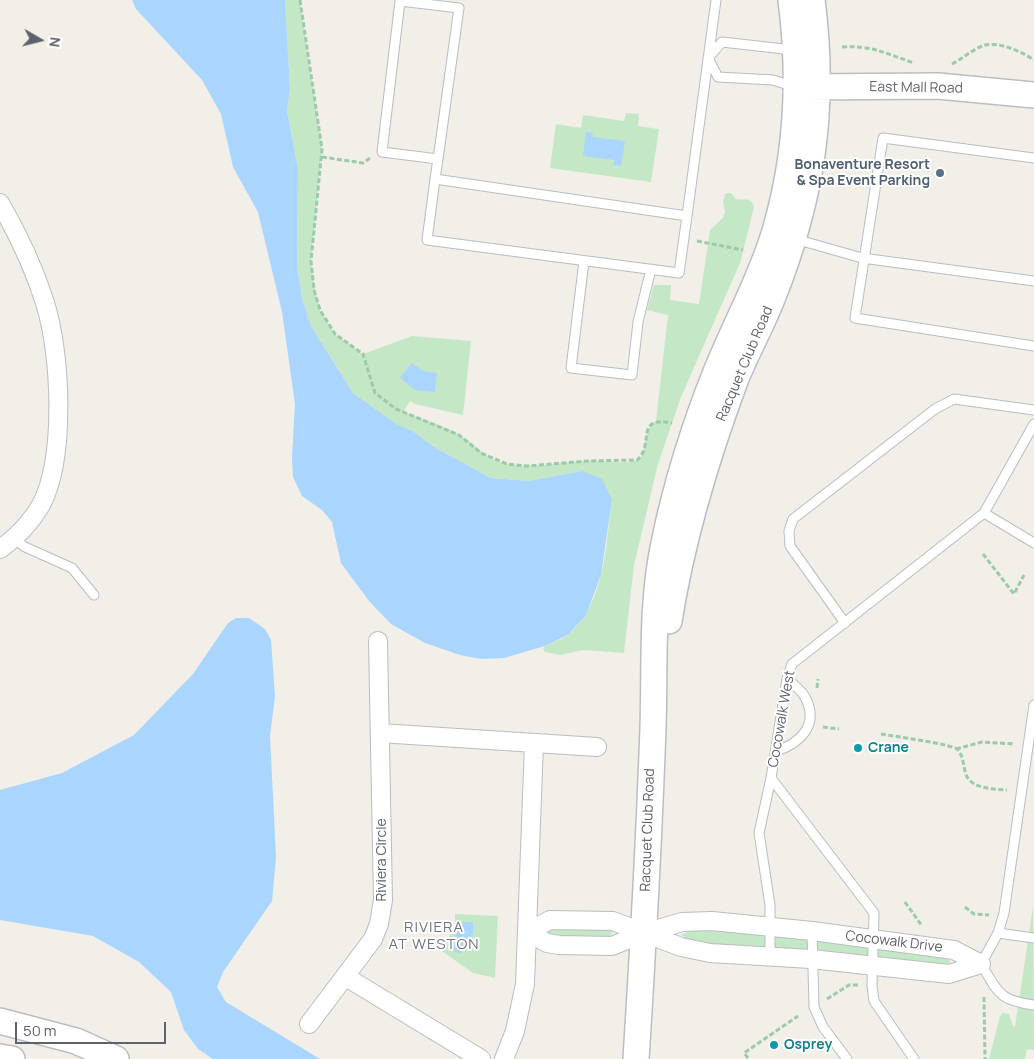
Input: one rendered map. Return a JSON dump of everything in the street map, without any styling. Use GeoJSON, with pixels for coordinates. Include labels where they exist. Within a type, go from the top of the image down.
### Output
{"type":"FeatureCollection","features":[{"type":"Feature","properties":{"kind":"street","name":"Racquet Club Road"},"geometry":{"type":"LineString","coordinates":[[653,727],[672,604],[692,516],[711,446],[736,378],[772,300],[794,239],[806,194],[816,136],[791,0]]}},
{"type":"Feature","properties":{"kind":"street","name":"Racquet Club Road"},"geometry":{"type":"LineString","coordinates":[[636,1059],[644,933],[658,583],[672,511],[691,440],[717,370],[752,292],[774,233],[786,189],[805,72],[812,0]]}},
{"type":"Feature","properties":{"kind":"street","name":"East Mall Road"},"geometry":{"type":"LineString","coordinates":[[805,72],[1034,95]]}},
{"type":"Feature","properties":{"kind":"street"},"geometry":{"type":"LineString","coordinates":[[0,203],[32,265],[46,304],[53,339],[58,403],[57,433],[47,491],[30,520],[14,538],[0,549]]}},
{"type":"Feature","properties":{"kind":"street","name":"Riviera Circle"},"geometry":{"type":"LineString","coordinates":[[309,1024],[373,940],[379,924],[383,900],[378,641]]}},
{"type":"Feature","properties":{"kind":"street"},"geometry":{"type":"LineString","coordinates":[[380,733],[597,747]]}},
{"type":"Feature","properties":{"kind":"street"},"geometry":{"type":"LineString","coordinates":[[504,1059],[512,1043],[525,984],[534,743]]}},
{"type":"Feature","properties":{"kind":"street"},"geometry":{"type":"LineString","coordinates":[[527,932],[550,920],[585,920],[613,921],[644,933]]}},
{"type":"Feature","properties":{"kind":"street","name":"Cocowalk Drive"},"geometry":{"type":"LineString","coordinates":[[644,933],[682,922],[712,921],[770,926],[954,950],[981,964]]}},
{"type":"Feature","properties":{"kind":"street"},"geometry":{"type":"LineString","coordinates":[[527,932],[548,943],[602,946],[612,946],[644,933]]}},
{"type":"Feature","properties":{"kind":"street","name":"Racquet Club Road"},"geometry":{"type":"LineString","coordinates":[[622,1059],[644,933]]}},
{"type":"Feature","properties":{"kind":"street","name":"Cocowalk Drive"},"geometry":{"type":"LineString","coordinates":[[644,933],[681,947],[710,953],[811,959],[950,974],[981,964]]}},
{"type":"Feature","properties":{"kind":"street"},"geometry":{"type":"LineString","coordinates":[[346,977],[481,1059]]}},
{"type":"Feature","properties":{"kind":"street"},"geometry":{"type":"LineString","coordinates":[[0,1021],[76,1041],[116,1059]]}},
{"type":"Feature","properties":{"kind":"street"},"geometry":{"type":"LineString","coordinates":[[0,1057],[12,1059]]}},
{"type":"Feature","properties":{"kind":"lane"},"geometry":{"type":"LineString","coordinates":[[438,159],[382,152],[400,1],[459,8],[427,240],[679,273],[716,0]]}},
{"type":"Feature","properties":{"kind":"lane"},"geometry":{"type":"LineString","coordinates":[[708,58],[722,42],[805,72]]}},
{"type":"Feature","properties":{"kind":"lane"},"geometry":{"type":"LineString","coordinates":[[708,58],[718,77],[773,80],[805,72]]}},
{"type":"Feature","properties":{"kind":"lane"},"geometry":{"type":"LineString","coordinates":[[1034,158],[883,138],[862,258],[855,318],[1034,346]]}},
{"type":"Feature","properties":{"kind":"lane"},"geometry":{"type":"LineString","coordinates":[[435,179],[687,216]]}},
{"type":"Feature","properties":{"kind":"lane"},"geometry":{"type":"LineString","coordinates":[[794,239],[862,258],[1034,281]]}},
{"type":"Feature","properties":{"kind":"lane"},"geometry":{"type":"LineString","coordinates":[[584,260],[571,368],[632,375],[638,322],[651,269]]}},
{"type":"Feature","properties":{"kind":"lane"},"geometry":{"type":"LineString","coordinates":[[845,623],[790,546],[789,532],[793,520],[935,410],[954,399],[1034,410]]}},
{"type":"Feature","properties":{"kind":"lane","name":"Cocowalk West"},"geometry":{"type":"LineString","coordinates":[[914,1059],[874,1001],[872,965],[875,918],[872,909],[771,778],[787,678],[792,664],[984,513],[1034,424]]}},
{"type":"Feature","properties":{"kind":"lane"},"geometry":{"type":"LineString","coordinates":[[984,513],[1034,543]]}},
{"type":"Feature","properties":{"kind":"lane"},"geometry":{"type":"LineString","coordinates":[[14,538],[25,547],[72,568],[94,594]]}},
{"type":"Feature","properties":{"kind":"lane"},"geometry":{"type":"LineString","coordinates":[[776,752],[790,747],[802,738],[809,718],[806,698],[787,678]]}},
{"type":"Feature","properties":{"kind":"lane"},"geometry":{"type":"LineString","coordinates":[[1034,705],[1006,906],[998,933],[981,964],[1000,995],[1007,1000],[1034,1005]]}},
{"type":"Feature","properties":{"kind":"lane"},"geometry":{"type":"LineString","coordinates":[[770,956],[769,893],[759,833],[771,778]]}},
{"type":"Feature","properties":{"kind":"lane"},"geometry":{"type":"LineString","coordinates":[[812,931],[811,959],[814,1007],[824,1027],[847,1059]]}},
{"type":"Feature","properties":{"kind":"lane"},"geometry":{"type":"LineString","coordinates":[[998,933],[1034,938]]}},
{"type":"Feature","properties":{"kind":"path"},"geometry":{"type":"LineString","coordinates":[[300,0],[322,157],[312,261],[314,290],[320,310],[335,334],[363,354],[376,393],[396,409],[459,435],[492,459],[507,464],[527,466],[587,461],[637,460],[644,450],[645,434],[649,426],[656,422],[672,423]]}},
{"type":"Feature","properties":{"kind":"path"},"geometry":{"type":"LineString","coordinates":[[949,65],[983,46],[989,45],[1023,53],[1034,60]]}},
{"type":"Feature","properties":{"kind":"path"},"geometry":{"type":"LineString","coordinates":[[842,47],[862,46],[878,49],[921,65]]}},
{"type":"Feature","properties":{"kind":"path"},"geometry":{"type":"LineString","coordinates":[[322,157],[363,163],[382,152]]}},
{"type":"Feature","properties":{"kind":"path"},"geometry":{"type":"LineString","coordinates":[[684,239],[743,250]]}},
{"type":"Feature","properties":{"kind":"path"},"geometry":{"type":"LineString","coordinates":[[983,554],[1012,594],[1014,594],[1024,575]]}},
{"type":"Feature","properties":{"kind":"path"},"geometry":{"type":"LineString","coordinates":[[817,726],[839,729]]}},
{"type":"Feature","properties":{"kind":"path"},"geometry":{"type":"LineString","coordinates":[[880,734],[949,746],[956,749],[964,762],[967,779],[981,786],[1007,790]]}},
{"type":"Feature","properties":{"kind":"path"},"geometry":{"type":"LineString","coordinates":[[956,749],[975,744],[996,742],[1028,746]]}},
{"type":"Feature","properties":{"kind":"path"},"geometry":{"type":"LineString","coordinates":[[905,902],[926,932]]}},
{"type":"Feature","properties":{"kind":"path"},"geometry":{"type":"LineString","coordinates":[[965,907],[974,914],[989,915]]}},
{"type":"Feature","properties":{"kind":"path"},"geometry":{"type":"LineString","coordinates":[[981,964],[986,1016],[985,1059]]}},
{"type":"Feature","properties":{"kind":"path"},"geometry":{"type":"LineString","coordinates":[[822,1002],[849,985],[860,985]]}},
{"type":"Feature","properties":{"kind":"path"},"geometry":{"type":"LineString","coordinates":[[748,1058],[744,1053],[798,1016]]}},
{"type":"Feature","properties":{"kind":"green space"},"geometry":{"type":"Polygon","coordinates":[[[285,0],[300,0],[322,149],[311,261],[320,310],[335,334],[363,354],[412,336],[471,341],[463,415],[415,404],[410,401],[403,412],[453,431],[494,460],[508,464],[528,466],[587,461],[625,462],[637,460],[641,457],[648,431],[656,421],[668,315],[647,310],[654,285],[671,285],[670,300],[699,304],[710,230],[723,218],[725,211],[723,201],[726,193],[731,193],[736,199],[751,201],[754,207],[740,263],[681,397],[658,464],[634,565],[624,653],[583,650],[560,655],[545,652],[543,649],[545,646],[569,634],[581,621],[590,606],[602,571],[612,500],[582,471],[529,481],[491,478],[434,447],[413,431],[396,425],[353,393],[311,326],[302,298],[297,266],[298,169],[287,111],[290,89],[285,0]]]}},
{"type":"Feature","properties":{"kind":"green space"},"geometry":{"type":"Polygon","coordinates":[[[626,113],[639,114],[638,126],[659,129],[651,182],[550,168],[556,124],[581,128],[583,115],[624,121],[626,113]]]}},
{"type":"Feature","properties":{"kind":"green space"},"geometry":{"type":"Polygon","coordinates":[[[1033,907],[1034,1050],[1027,1049],[1025,1059],[989,1059],[1000,1016],[1003,1013],[1009,1014],[1015,1027],[1033,907]]]}},
{"type":"Feature","properties":{"kind":"green space"},"geometry":{"type":"Polygon","coordinates":[[[455,914],[498,916],[495,978],[473,973],[439,949],[455,929],[455,914]]]}},
{"type":"Feature","properties":{"kind":"green space"},"geometry":{"type":"Polygon","coordinates":[[[603,921],[613,932],[602,946],[559,945],[540,930],[603,921]]]}},
{"type":"Feature","properties":{"kind":"green space"},"geometry":{"type":"Polygon","coordinates":[[[712,921],[935,948],[951,962],[931,972],[710,953],[681,935],[712,921]]]}},
{"type":"Feature","properties":{"kind":"water"},"geometry":{"type":"Polygon","coordinates":[[[132,0],[285,0],[290,89],[287,111],[298,169],[297,266],[302,298],[311,326],[353,393],[396,424],[413,431],[434,447],[491,478],[529,481],[582,471],[602,479],[612,500],[601,575],[586,615],[568,635],[545,646],[504,658],[481,659],[460,655],[425,643],[391,624],[369,601],[341,563],[332,522],[322,510],[302,496],[293,477],[292,458],[295,404],[282,312],[258,212],[233,167],[221,114],[202,80],[136,9],[132,0]]]}},
{"type":"Feature","properties":{"kind":"water"},"geometry":{"type":"Polygon","coordinates":[[[586,132],[593,133],[592,137],[625,141],[621,166],[614,165],[614,160],[583,156],[586,132]]]}},
{"type":"Feature","properties":{"kind":"water"},"geometry":{"type":"Polygon","coordinates":[[[412,363],[423,371],[437,373],[435,392],[415,390],[400,378],[412,363]]]}},
{"type":"Feature","properties":{"kind":"water"},"geometry":{"type":"Polygon","coordinates":[[[236,618],[249,618],[265,629],[271,640],[275,696],[270,736],[276,857],[272,901],[223,972],[217,987],[226,1002],[320,1059],[213,1059],[198,1049],[184,1030],[171,992],[139,962],[93,936],[0,920],[0,790],[62,773],[134,735],[193,674],[228,623],[236,618]]]}},
{"type":"Feature","properties":{"kind":"water"},"geometry":{"type":"Polygon","coordinates":[[[459,922],[473,922],[473,934],[460,954],[448,947],[458,930],[459,922]]]}},
{"type":"Feature","properties":{"kind":"place","name":"Bonaventure Resort & Spa Event Parking"},"geometry":{"type":"Point","coordinates":[940,173]}},
{"type":"Feature","properties":{"kind":"place","name":"Crane"},"geometry":{"type":"Point","coordinates":[858,748]}},
{"type":"Feature","properties":{"kind":"place","name":"Osprey"},"geometry":{"type":"Point","coordinates":[774,1045]}},
{"type":"Feature","properties":{"kind":"district","name":"RIVIERA AT WESTON"},"geometry":{"type":"Point","coordinates":[434,936]}}]}
